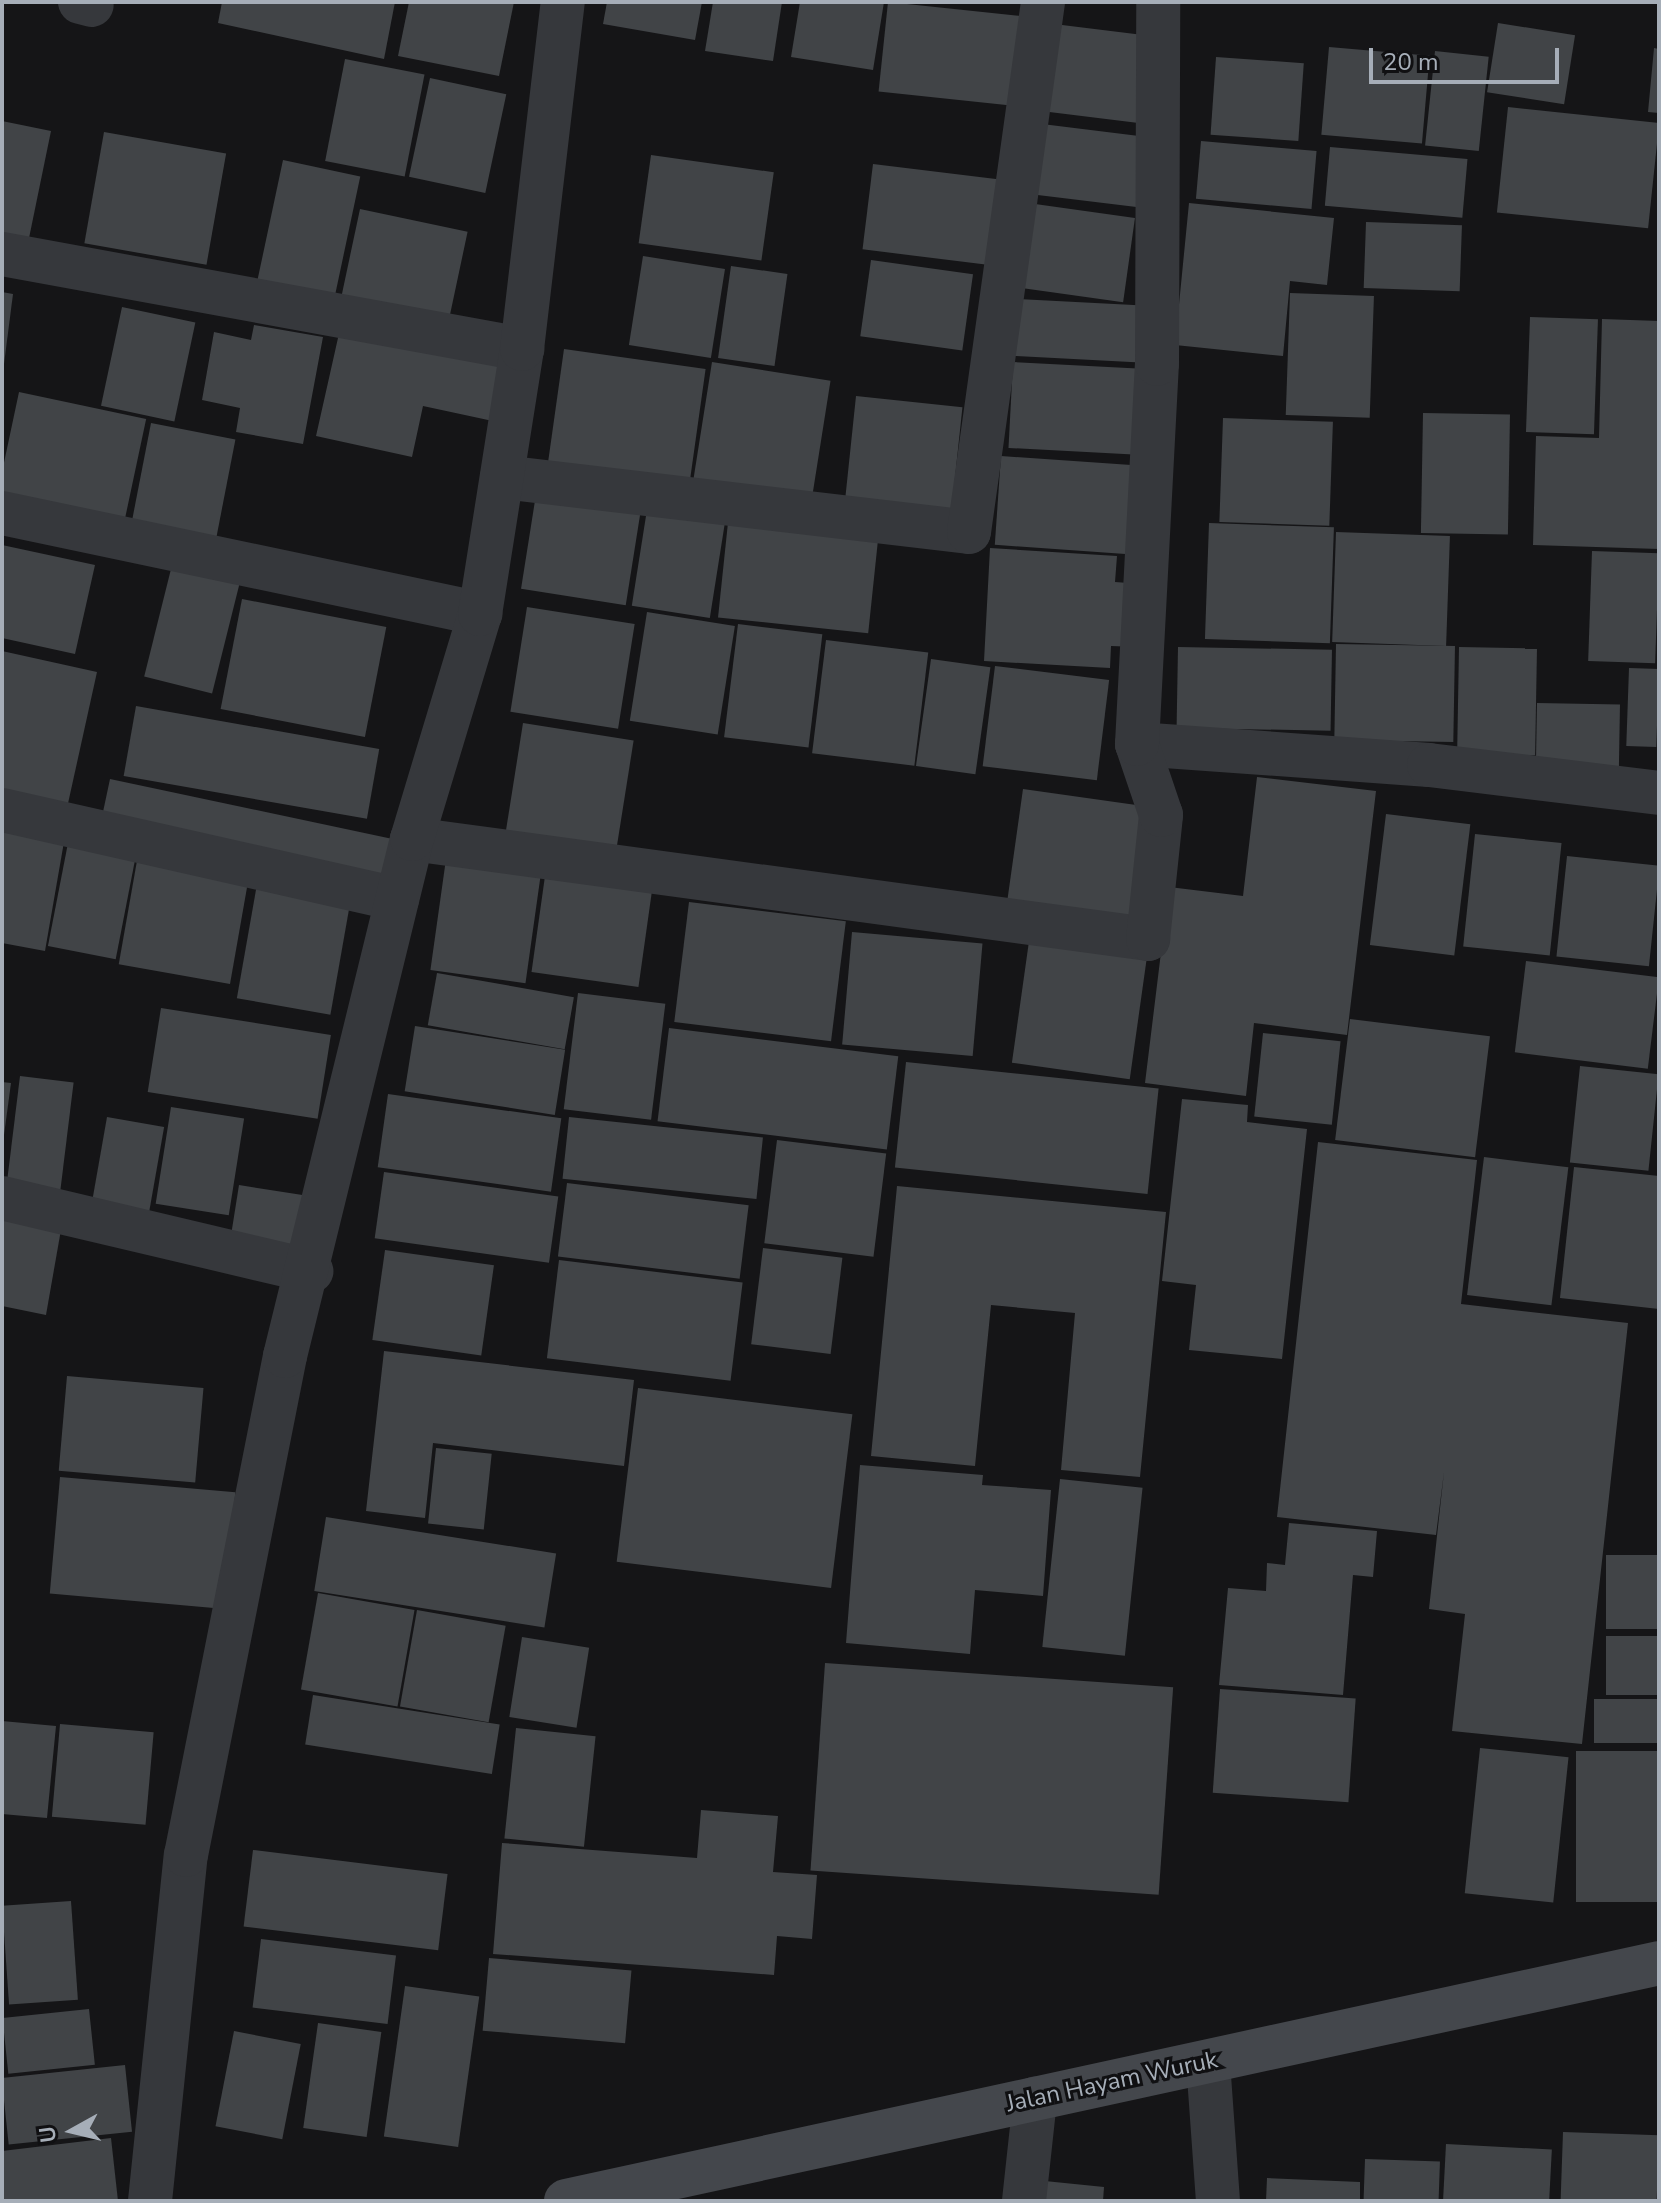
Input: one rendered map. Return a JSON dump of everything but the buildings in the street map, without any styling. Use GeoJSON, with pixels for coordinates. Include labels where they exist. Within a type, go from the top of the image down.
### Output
{"type":"FeatureCollection","features":[{"type":"Feature","properties":{"kind":"main road","name":"Jalan Hayam Wuruk"},"geometry":{"type":"LineString","coordinates":[[566,2201],[1659,1963]]}},
{"type":"Feature","properties":{"kind":"street"},"geometry":{"type":"LineString","coordinates":[[150,2201],[186,1855],[285,1356],[311,1271],[412,839],[480,614],[522,349],[563,2]]}},
{"type":"Feature","properties":{"kind":"street"},"geometry":{"type":"LineString","coordinates":[[502,477],[969,532],[1043,2]]}},
{"type":"Feature","properties":{"kind":"street"},"geometry":{"type":"LineString","coordinates":[[412,839],[1148,939],[1161,815],[1137,744],[1157,364],[1158,2]]}},
{"type":"Feature","properties":{"kind":"street"},"geometry":{"type":"LineString","coordinates":[[2,254],[522,349]]}},
{"type":"Feature","properties":{"kind":"street"},"geometry":{"type":"LineString","coordinates":[[2,513],[480,614]]}},
{"type":"Feature","properties":{"kind":"street"},"geometry":{"type":"LineString","coordinates":[[1137,744],[1429,765],[1659,793]]}},
{"type":"Feature","properties":{"kind":"street"},"geometry":{"type":"LineString","coordinates":[[2,810],[397,899]]}},
{"type":"Feature","properties":{"kind":"street"},"geometry":{"type":"LineString","coordinates":[[2,1198],[311,1271]]}},
{"type":"Feature","properties":{"kind":"street"},"geometry":{"type":"LineString","coordinates":[[1208,2062],[1218,2201]]}},
{"type":"Feature","properties":{"kind":"street"},"geometry":{"type":"LineString","coordinates":[[1024,2201],[1035,2099]]}}]}
